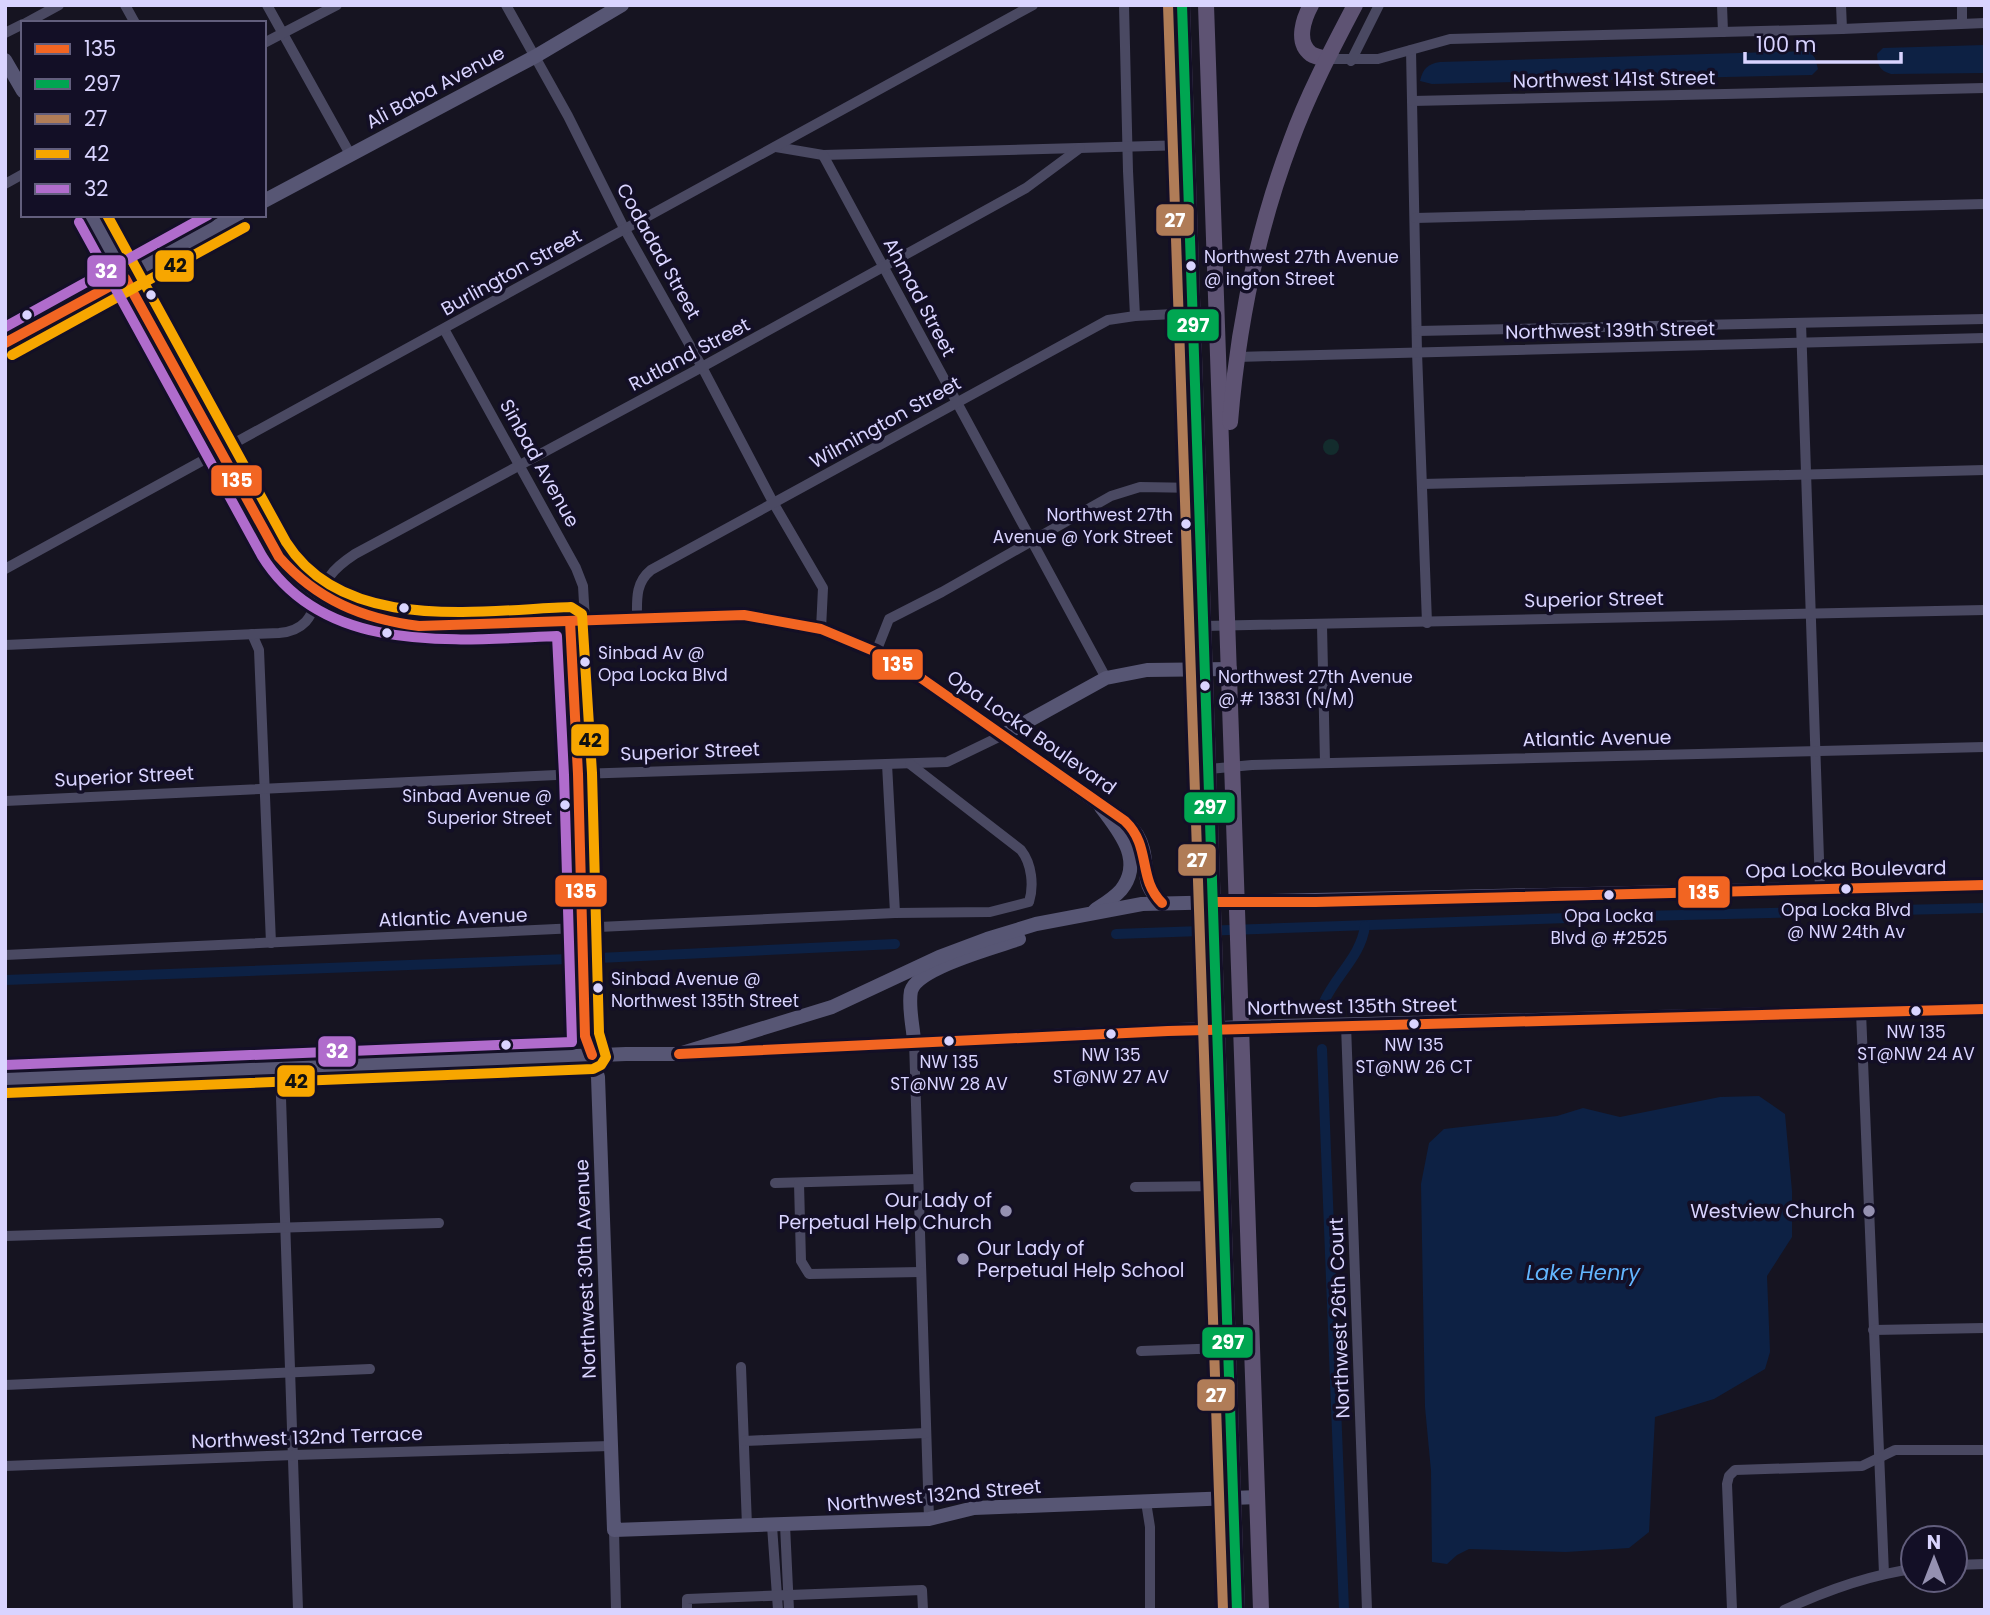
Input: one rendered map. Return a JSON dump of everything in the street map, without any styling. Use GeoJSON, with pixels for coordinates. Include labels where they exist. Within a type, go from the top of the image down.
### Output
{"type":"FeatureCollection","features":[{"type":"Feature","properties":{"kind":"main road"},"geometry":{"type":"LineString","coordinates":[[1182,5],[1237,1610]]}},
{"type":"Feature","properties":{"kind":"main road"},"geometry":{"type":"LineString","coordinates":[[1206,5],[1262,1610]]}},
{"type":"Feature","properties":{"kind":"main road"},"geometry":{"type":"LineString","coordinates":[[1311,5],[1306,14],[1302,34],[1304,45],[1311,54],[1327,59]]}},
{"type":"Feature","properties":{"kind":"main road"},"geometry":{"type":"LineString","coordinates":[[1222,448],[1230,424],[1237,357],[1259,238],[1291,140],[1327,59],[1355,5]]}},
{"type":"Feature","properties":{"kind":"main road"},"geometry":{"type":"LineString","coordinates":[[1189,188],[1198,211],[1203,218],[1214,223]]}},
{"type":"Feature","properties":{"kind":"main road"},"geometry":{"type":"LineString","coordinates":[[1190,232],[1204,242],[1215,261]]}},
{"type":"Feature","properties":{"kind":"street"},"geometry":{"type":"LineString","coordinates":[[28,21],[59,5]]}},
{"type":"Feature","properties":{"kind":"street"},"geometry":{"type":"LineString","coordinates":[[125,5],[134,21]]}},
{"type":"Feature","properties":{"kind":"street"},"geometry":{"type":"LineString","coordinates":[[267,5],[350,154]]}},
{"type":"Feature","properties":{"kind":"street"},"geometry":{"type":"LineString","coordinates":[[266,42],[337,5]]}},
{"type":"Feature","properties":{"kind":"street","name":"Codadad Street"},"geometry":{"type":"LineString","coordinates":[[506,5],[536,56],[624,228],[774,503],[824,588],[821,629]]}},
{"type":"Feature","properties":{"kind":"street","name":"Ali Baba Avenue"},"geometry":{"type":"LineString","coordinates":[[266,200],[536,56],[622,5]]}},
{"type":"Feature","properties":{"kind":"street","name":"Burlington Street"},"geometry":{"type":"LineString","coordinates":[[5,569],[1033,5]]}},
{"type":"Feature","properties":{"kind":"street"},"geometry":{"type":"LineString","coordinates":[[1124,5],[1135,316]]}},
{"type":"Feature","properties":{"kind":"street"},"geometry":{"type":"LineString","coordinates":[[1351,61],[1379,5]]}},
{"type":"Feature","properties":{"kind":"street"},"geometry":{"type":"LineString","coordinates":[[1722,5],[1723,32]]}},
{"type":"Feature","properties":{"kind":"street"},"geometry":{"type":"LineString","coordinates":[[1841,5],[1842,29]]}},
{"type":"Feature","properties":{"kind":"street"},"geometry":{"type":"LineString","coordinates":[[1962,5],[1962,23]]}},
{"type":"Feature","properties":{"kind":"street"},"geometry":{"type":"LineString","coordinates":[[1327,59],[1378,59],[1450,39],[1985,23]]}},
{"type":"Feature","properties":{"kind":"street"},"geometry":{"type":"LineString","coordinates":[[5,33],[21,25]]}},
{"type":"Feature","properties":{"kind":"street"},"geometry":{"type":"LineString","coordinates":[[1411,50],[1417,352],[1427,622]]}},
{"type":"Feature","properties":{"kind":"street"},"geometry":{"type":"LineString","coordinates":[[5,60],[21,88]]}},
{"type":"Feature","properties":{"kind":"street","name":"Northwest 141st Street"},"geometry":{"type":"LineString","coordinates":[[1412,101],[1985,88]]}},
{"type":"Feature","properties":{"kind":"street"},"geometry":{"type":"LineString","coordinates":[[775,147],[824,155],[1187,145]]}},
{"type":"Feature","properties":{"kind":"street","name":"Rutland Street"},"geometry":{"type":"LineString","coordinates":[[252,634],[297,630],[308,620],[330,576],[355,554],[1026,188],[1080,148]]}},
{"type":"Feature","properties":{"kind":"street","name":"Ahmad Street"},"geometry":{"type":"LineString","coordinates":[[824,155],[1106,678]]}},
{"type":"Feature","properties":{"kind":"street"},"geometry":{"type":"LineString","coordinates":[[5,184],[21,175]]}},
{"type":"Feature","properties":{"kind":"street"},"geometry":{"type":"LineString","coordinates":[[1415,218],[1985,204]]}},
{"type":"Feature","properties":{"kind":"street","name":"Opa Locka Boulevard"},"geometry":{"type":"LineString","coordinates":[[92,217],[279,557],[303,584],[352,612],[411,625],[744,615],[821,629],[876,652],[921,678],[1119,815],[1130,824],[1137,835],[1143,848],[1149,890],[1162,903]]}},
{"type":"Feature","properties":{"kind":"street"},"geometry":{"type":"LineString","coordinates":[[6,342],[234,217]]}},
{"type":"Feature","properties":{"kind":"street","name":"Wilmington Street"},"geometry":{"type":"LineString","coordinates":[[637,619],[638,588],[647,573],[774,503],[1108,320],[1193,313]]}},
{"type":"Feature","properties":{"kind":"street","name":"Northwest 139th Street"},"geometry":{"type":"LineString","coordinates":[[1417,331],[1985,319]]}},
{"type":"Feature","properties":{"kind":"street"},"geometry":{"type":"LineString","coordinates":[[1801,323],[1820,889]]}},
{"type":"Feature","properties":{"kind":"street"},"geometry":{"type":"LineString","coordinates":[[1621,327],[1621,347]]}},
{"type":"Feature","properties":{"kind":"street","name":"Sinbad Avenue"},"geometry":{"type":"LineString","coordinates":[[444,329],[581,581],[577,621],[582,929]]}},
{"type":"Feature","properties":{"kind":"street","name":"Northwest 139th Street"},"geometry":{"type":"LineString","coordinates":[[1237,357],[1985,338]]}},
{"type":"Feature","properties":{"kind":"street"},"geometry":{"type":"LineString","coordinates":[[1422,484],[1985,470]]}},
{"type":"Feature","properties":{"kind":"street"},"geometry":{"type":"LineString","coordinates":[[876,652],[888,619],[942,592],[1032,539],[1122,491],[1147,487],[1199,488]]}},
{"type":"Feature","properties":{"kind":"street","name":"Superior Street"},"geometry":{"type":"LineString","coordinates":[[1204,626],[1985,610]]}},
{"type":"Feature","properties":{"kind":"street"},"geometry":{"type":"LineString","coordinates":[[1322,625],[1325,763]]}},
{"type":"Feature","properties":{"kind":"street"},"geometry":{"type":"LineString","coordinates":[[5,645],[252,634],[259,650],[271,943]]}},
{"type":"Feature","properties":{"kind":"street","name":"Superior Street"},"geometry":{"type":"LineString","coordinates":[[5,801],[578,774],[947,762],[1003,735],[1106,678],[1147,670],[1230,669]]}},
{"type":"Feature","properties":{"kind":"street","name":"Atlantic Avenue"},"geometry":{"type":"LineString","coordinates":[[1209,769],[1325,763],[1985,747]]}},
{"type":"Feature","properties":{"kind":"street"},"geometry":{"type":"LineString","coordinates":[[887,764],[895,913]]}},
{"type":"Feature","properties":{"kind":"street","name":"Atlantic Avenue"},"geometry":{"type":"LineString","coordinates":[[5,956],[895,913],[990,912],[1029,902],[1030,862],[1021,850],[910,764]]}},
{"type":"Feature","properties":{"kind":"street"},"geometry":{"type":"LineString","coordinates":[[1091,913],[1122,889],[1130,867],[1128,847],[1098,803]]}},
{"type":"Feature","properties":{"kind":"street","name":"Opa Locka Boulevard"},"geometry":{"type":"LineString","coordinates":[[592,1055],[679,1055],[832,1007],[939,957],[987,939],[1050,922],[1133,905],[1162,903],[1238,909],[1985,885]]}},
{"type":"Feature","properties":{"kind":"street"},"geometry":{"type":"LineString","coordinates":[[929,1519],[912,989],[918,981],[964,958],[1041,931],[1050,922]]}},
{"type":"Feature","properties":{"kind":"street","name":"Northwest 30th Avenue"},"geometry":{"type":"LineString","coordinates":[[582,929],[584,1036],[598,1077],[616,1610]]}},
{"type":"Feature","properties":{"kind":"street","name":"Northwest 135th Street"},"geometry":{"type":"LineString","coordinates":[[679,1055],[914,1041],[1242,1027],[1985,1010]]}},
{"type":"Feature","properties":{"kind":"street"},"geometry":{"type":"LineString","coordinates":[[1861,1012],[1884,1574]]}},
{"type":"Feature","properties":{"kind":"street","name":"Northwest 26th Court"},"geometry":{"type":"LineString","coordinates":[[1346,1025],[1367,1610]]}},
{"type":"Feature","properties":{"kind":"street"},"geometry":{"type":"LineString","coordinates":[[5,1079],[592,1055]]}},
{"type":"Feature","properties":{"kind":"street"},"geometry":{"type":"LineString","coordinates":[[280,1068],[298,1610]]}},
{"type":"Feature","properties":{"kind":"street"},"geometry":{"type":"LineString","coordinates":[[775,1183],[917,1179]]}},
{"type":"Feature","properties":{"kind":"street"},"geometry":{"type":"LineString","coordinates":[[799,1183],[801,1261],[809,1274],[921,1272]]}},
{"type":"Feature","properties":{"kind":"street"},"geometry":{"type":"LineString","coordinates":[[1135,1187],[1223,1186]]}},
{"type":"Feature","properties":{"kind":"street"},"geometry":{"type":"LineString","coordinates":[[5,1236],[439,1223]]}},
{"type":"Feature","properties":{"kind":"street"},"geometry":{"type":"LineString","coordinates":[[1873,1330],[1985,1328]]}},
{"type":"Feature","properties":{"kind":"street"},"geometry":{"type":"LineString","coordinates":[[1141,1351],[1253,1347]]}},
{"type":"Feature","properties":{"kind":"street"},"geometry":{"type":"LineString","coordinates":[[741,1367],[747,1527]]}},
{"type":"Feature","properties":{"kind":"street"},"geometry":{"type":"LineString","coordinates":[[5,1385],[370,1369]]}},
{"type":"Feature","properties":{"kind":"street"},"geometry":{"type":"LineString","coordinates":[[744,1441],[926,1433]]}},
{"type":"Feature","properties":{"kind":"street","name":"Northwest 132nd Terrace"},"geometry":{"type":"LineString","coordinates":[[5,1466],[610,1446]]}},
{"type":"Feature","properties":{"kind":"street"},"geometry":{"type":"LineString","coordinates":[[1732,1610],[1727,1487],[1731,1473],[1740,1469],[1862,1466],[1895,1450],[1985,1450]]}},
{"type":"Feature","properties":{"kind":"street","name":"Northwest 132nd Street"},"geometry":{"type":"LineString","coordinates":[[614,1530],[929,1519],[974,1508],[1258,1497]]}},
{"type":"Feature","properties":{"kind":"street"},"geometry":{"type":"LineString","coordinates":[[1146,1502],[1150,1527],[1150,1610]]}},
{"type":"Feature","properties":{"kind":"street"},"geometry":{"type":"LineString","coordinates":[[778,1610],[783,1596],[787,1560],[779,1525]]}},
{"type":"Feature","properties":{"kind":"street"},"geometry":{"type":"LineString","coordinates":[[779,1525],[775,1561],[789,1610]]}},
{"type":"Feature","properties":{"kind":"street"},"geometry":{"type":"LineString","coordinates":[[775,1561],[787,1560]]}},
{"type":"Feature","properties":{"kind":"street"},"geometry":{"type":"LineString","coordinates":[[1784,1610],[1826,1592],[1899,1571]]}},
{"type":"Feature","properties":{"kind":"street"},"geometry":{"type":"LineString","coordinates":[[687,1610],[687,1599],[922,1590],[923,1610]]}},
{"type":"Feature","properties":{"kind":"green space"},"geometry":{"type":"Polygon","coordinates":[[[1331,439],[1337,441],[1337,453],[1331,455],[1325,453],[1323,447],[1325,441],[1331,439]]]}},
{"type":"Feature","properties":{"kind":"water"},"geometry":{"type":"Polygon","coordinates":[[[1985,45],[1985,73],[1891,74],[1882,69],[1877,58],[1883,48],[1985,45]]]}},
{"type":"Feature","properties":{"kind":"water"},"geometry":{"type":"Polygon","coordinates":[[[1809,51],[1815,58],[1818,69],[1812,75],[1432,84],[1420,81],[1427,67],[1440,62],[1809,51]]]}},
{"type":"Feature","properties":{"kind":"water","name":"Lake Henry"},"geometry":{"type":"Polygon","coordinates":[[[1759,1096],[1785,1114],[1792,1191],[1792,1237],[1767,1276],[1770,1352],[1765,1369],[1714,1399],[1655,1417],[1649,1532],[1629,1548],[1566,1552],[1469,1549],[1447,1564],[1432,1562],[1431,1471],[1425,1407],[1421,1184],[1429,1143],[1444,1129],[1557,1116],[1583,1108],[1620,1117],[1720,1097],[1759,1096]]]}},
{"type":"Feature","properties":{"kind":"waterway"},"geometry":{"type":"LineString","coordinates":[[1116,934],[1598,917],[1985,908]]}},
{"type":"Feature","properties":{"kind":"waterway"},"geometry":{"type":"LineString","coordinates":[[1324,1002],[1359,947],[1365,926]]}},
{"type":"Feature","properties":{"kind":"waterway"},"geometry":{"type":"LineString","coordinates":[[598,958],[895,944]]}},
{"type":"Feature","properties":{"kind":"waterway"},"geometry":{"type":"LineString","coordinates":[[5,980],[569,959]]}},
{"type":"Feature","properties":{"kind":"waterway"},"geometry":{"type":"LineString","coordinates":[[1322,1049],[1344,1610]]}},
{"type":"Feature","properties":{"kind":"transit line","name":"27"},"geometry":{"type":"LineString","coordinates":[[1168,5],[1223,1610]]}},
{"type":"Feature","properties":{"kind":"transit line","name":"297"},"geometry":{"type":"LineString","coordinates":[[1182,5],[1237,1610]]}},
{"type":"Feature","properties":{"kind":"transit line","name":"42"},"geometry":{"type":"LineString","coordinates":[[6,1093],[593,1069],[601,1065],[606,1057],[599,1033],[592,773],[582,614],[571,607],[456,612],[378,604],[342,591],[311,571],[286,542],[108,217]]}},
{"type":"Feature","properties":{"kind":"transit line","name":"32"},"geometry":{"type":"LineString","coordinates":[[5,327],[204,217]]}},
{"type":"Feature","properties":{"kind":"transit line","name":"32"},"geometry":{"type":"LineString","coordinates":[[5,1065],[572,1042],[557,636],[436,639],[395,635],[356,626],[320,611],[288,588],[262,556],[79,222]]}},
{"type":"Feature","properties":{"kind":"transit line","name":"42"},"geometry":{"type":"LineString","coordinates":[[12,355],[245,227]]}},
{"type":"Feature","properties":{"kind":"transit line","name":"135"},"geometry":{"type":"LineString","coordinates":[[5,343],[125,278],[279,557],[325,596],[360,612],[419,626],[744,615],[821,629],[876,652],[921,678],[1125,821],[1139,841],[1149,883],[1162,903]]}},
{"type":"Feature","properties":{"kind":"transit line","name":"135"},"geometry":{"type":"LineString","coordinates":[[570,621],[578,774],[585,1036],[592,1055]]}},
{"type":"Feature","properties":{"kind":"transit line","name":"135"},"geometry":{"type":"LineString","coordinates":[[1213,902],[1316,902],[1985,885]]}},
{"type":"Feature","properties":{"kind":"transit line","name":"135"},"geometry":{"type":"LineString","coordinates":[[679,1054],[1168,1031],[1985,1009]]}},
{"type":"Feature","properties":{"kind":"place","name":"Northwest 27th Avenue @ ington Street"},"geometry":{"type":"Point","coordinates":[1191,266]}},
{"type":"Feature","properties":{"kind":"place","name":"Northwest 27th Avenue @ York Street"},"geometry":{"type":"Point","coordinates":[1186,524]}},
{"type":"Feature","properties":{"kind":"place","name":"Sinbad Av @ Opa Locka Blvd"},"geometry":{"type":"Point","coordinates":[585,662]}},
{"type":"Feature","properties":{"kind":"place","name":"Northwest 27th Avenue @ # 13831 (N/M)"},"geometry":{"type":"Point","coordinates":[1205,686]}},
{"type":"Feature","properties":{"kind":"place","name":"Sinbad Avenue @ Superior Street"},"geometry":{"type":"Point","coordinates":[565,805]}},
{"type":"Feature","properties":{"kind":"place","name":"Opa Locka Blvd @ NW 24th Av"},"geometry":{"type":"Point","coordinates":[1846,889]}},
{"type":"Feature","properties":{"kind":"place","name":"Opa Locka Blvd @ #2525"},"geometry":{"type":"Point","coordinates":[1609,895]}},
{"type":"Feature","properties":{"kind":"place","name":"Sinbad Avenue @ Northwest 135th Street"},"geometry":{"type":"Point","coordinates":[598,988]}},
{"type":"Feature","properties":{"kind":"place","name":"NW 135 ST@NW 24 AV"},"geometry":{"type":"Point","coordinates":[1916,1011]}},
{"type":"Feature","properties":{"kind":"place","name":"NW 135 ST@NW 26 CT"},"geometry":{"type":"Point","coordinates":[1414,1024]}},
{"type":"Feature","properties":{"kind":"place","name":"NW 135 ST@NW 27 AV"},"geometry":{"type":"Point","coordinates":[1111,1034]}},
{"type":"Feature","properties":{"kind":"place","name":"NW 135 ST@NW 28 AV"},"geometry":{"type":"Point","coordinates":[949,1041]}},
{"type":"Feature","properties":{"kind":"place","name":"Our Lady of Perpetual Help Church"},"geometry":{"type":"Point","coordinates":[1006,1211]}},
{"type":"Feature","properties":{"kind":"place","name":"Westview Church"},"geometry":{"type":"Point","coordinates":[1869,1211]}},
{"type":"Feature","properties":{"kind":"place","name":"Our Lady of Perpetual Help School"},"geometry":{"type":"Point","coordinates":[963,1259]}}]}
